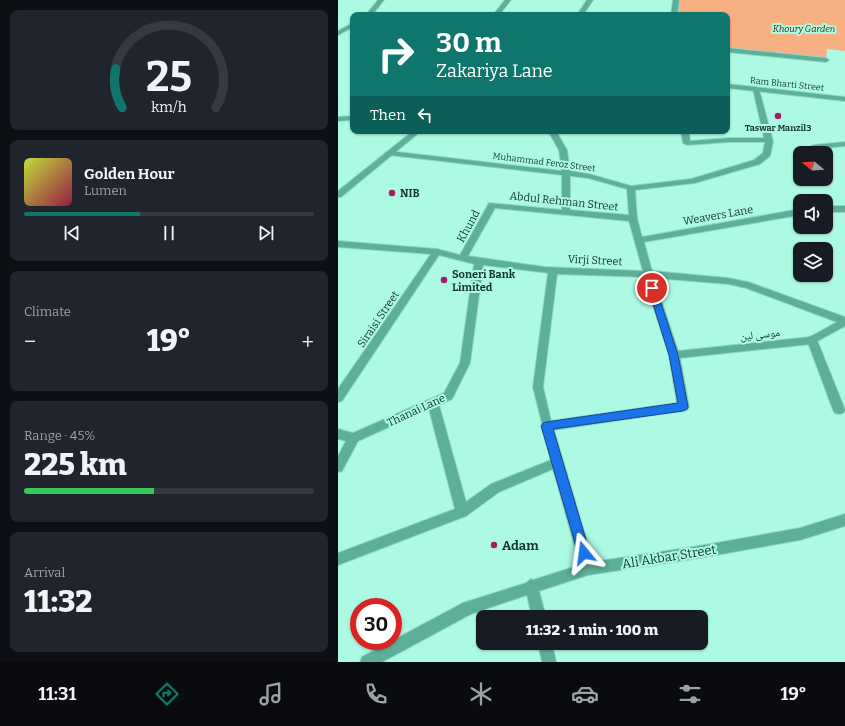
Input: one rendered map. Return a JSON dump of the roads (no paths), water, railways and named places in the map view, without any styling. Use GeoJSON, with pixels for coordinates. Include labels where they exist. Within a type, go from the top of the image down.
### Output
{"type":"FeatureCollection","features":[{"type":"Feature","properties":{"kind":"street"},"geometry":{"type":"LineString","coordinates":[[371,12],[381,0]]}},
{"type":"Feature","properties":{"kind":"street"},"geometry":{"type":"LineString","coordinates":[[498,12],[508,0]]}},
{"type":"Feature","properties":{"kind":"street"},"geometry":{"type":"LineString","coordinates":[[582,12],[590,0]]}},
{"type":"Feature","properties":{"kind":"street"},"geometry":{"type":"LineString","coordinates":[[674,12],[676,0]]}},
{"type":"Feature","properties":{"kind":"street"},"geometry":{"type":"LineString","coordinates":[[338,33],[350,27]]}},
{"type":"Feature","properties":{"kind":"street"},"geometry":{"type":"LineString","coordinates":[[730,50],[826,60]]}},
{"type":"Feature","properties":{"kind":"street","name":"Ram Bharti Street"},"geometry":{"type":"LineString","coordinates":[[730,86],[845,99]]}},
{"type":"Feature","properties":{"kind":"street"},"geometry":{"type":"LineString","coordinates":[[686,134],[687,143],[729,140],[769,140],[756,89]]}},
{"type":"Feature","properties":{"kind":"street"},"geometry":{"type":"LineString","coordinates":[[338,120],[350,118]]}},
{"type":"Feature","properties":{"kind":"street"},"geometry":{"type":"LineString","coordinates":[[340,190],[414,134]]}},
{"type":"Feature","properties":{"kind":"street"},"geometry":{"type":"LineString","coordinates":[[554,134],[563,150],[566,173],[566,212]]}},
{"type":"Feature","properties":{"kind":"street","name":"Muhammad Feroz Street"},"geometry":{"type":"LineString","coordinates":[[389,153],[589,176],[631,188],[692,181],[757,162],[768,154],[769,140]]}},
{"type":"Feature","properties":{"kind":"street"},"geometry":{"type":"LineString","coordinates":[[824,146],[845,144]]}},
{"type":"Feature","properties":{"kind":"street"},"geometry":{"type":"LineString","coordinates":[[546,426],[683,407],[674,355],[648,274],[633,218],[631,188]]}},
{"type":"Feature","properties":{"kind":"street","name":"Abdul Rehman Street"},"geometry":{"type":"LineString","coordinates":[[492,205],[633,218]]}},
{"type":"Feature","properties":{"kind":"street","name":"Khund"},"geometry":{"type":"LineString","coordinates":[[463,258],[492,205]]}},
{"type":"Feature","properties":{"kind":"street"},"geometry":{"type":"LineString","coordinates":[[833,209],[845,209]]}},
{"type":"Feature","properties":{"kind":"street","name":"Weavers Lane"},"geometry":{"type":"LineString","coordinates":[[639,240],[793,213]]}},
{"type":"Feature","properties":{"kind":"street","name":"Virji Street"},"geometry":{"type":"LineString","coordinates":[[338,244],[437,252],[479,262],[553,270],[648,274],[728,281],[748,285],[845,322]]}},
{"type":"Feature","properties":{"kind":"street","name":"Siraisi Street"},"geometry":{"type":"LineString","coordinates":[[338,398],[437,252]]}},
{"type":"Feature","properties":{"kind":"street","name":"Thanai Lane"},"geometry":{"type":"LineString","coordinates":[[354,438],[448,396],[465,363],[479,262]]}},
{"type":"Feature","properties":{"kind":"street"},"geometry":{"type":"LineString","coordinates":[[553,270],[538,387],[546,426],[558,462],[588,569]]}},
{"type":"Feature","properties":{"kind":"street","name":"موسی لین"},"geometry":{"type":"LineString","coordinates":[[674,355],[812,340],[845,322]]}},
{"type":"Feature","properties":{"kind":"street"},"geometry":{"type":"LineString","coordinates":[[812,340],[839,410]]}},
{"type":"Feature","properties":{"kind":"street"},"geometry":{"type":"LineString","coordinates":[[433,402],[462,512]]}},
{"type":"Feature","properties":{"kind":"street"},"geometry":{"type":"LineString","coordinates":[[338,434],[354,438],[338,468]]}},
{"type":"Feature","properties":{"kind":"street"},"geometry":{"type":"LineString","coordinates":[[338,559],[462,512],[495,488],[558,462]]}},
{"type":"Feature","properties":{"kind":"street","name":"Ali Akbar Street"},"geometry":{"type":"LineString","coordinates":[[367,662],[468,608],[588,569],[699,552],[800,534],[845,520]]}},
{"type":"Feature","properties":{"kind":"street"},"geometry":{"type":"LineString","coordinates":[[532,586],[537,610]]}},
{"type":"Feature","properties":{"kind":"street"},"geometry":{"type":"LineString","coordinates":[[546,650],[549,662]]}},
{"type":"Feature","properties":{"kind":"place","name":"Taswar Manzil3"},"geometry":{"type":"Point","coordinates":[778,116]}},
{"type":"Feature","properties":{"kind":"place","name":"NIB"},"geometry":{"type":"Point","coordinates":[392,193]}},
{"type":"Feature","properties":{"kind":"place","name":"Soneri Bank Limited"},"geometry":{"type":"Point","coordinates":[444,280]}},
{"type":"Feature","properties":{"kind":"place","name":"Adam"},"geometry":{"type":"Point","coordinates":[494,545]}},
{"type":"Feature","properties":{"kind":"park label","name":"Khoury Garden"},"geometry":{"type":"Point","coordinates":[804,29]}}]}
